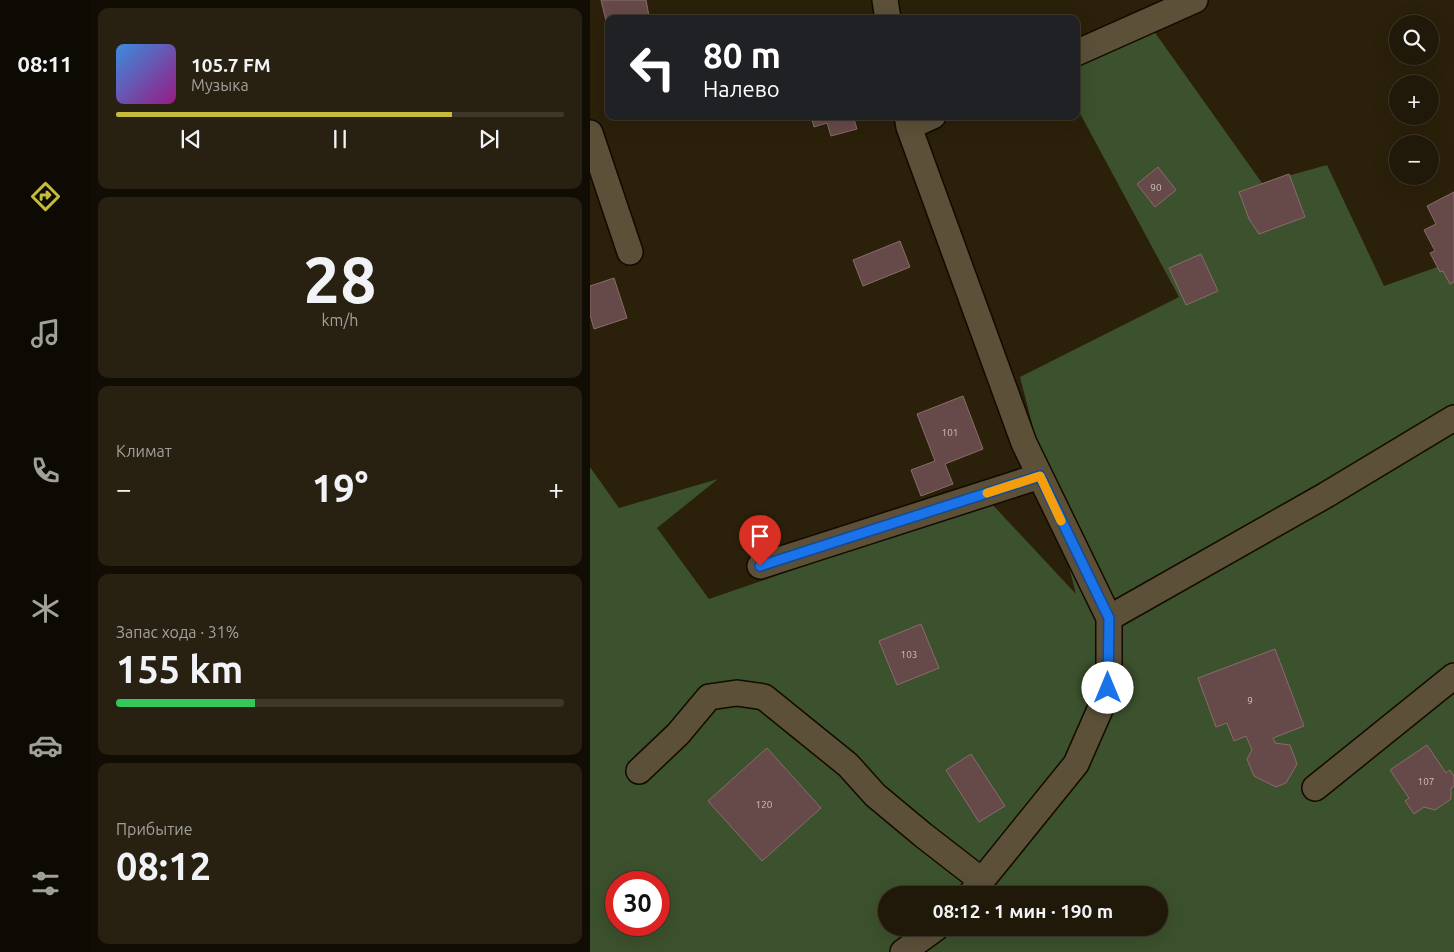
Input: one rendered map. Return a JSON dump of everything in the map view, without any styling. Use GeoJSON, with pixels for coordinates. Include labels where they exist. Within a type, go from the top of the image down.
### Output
{"type":"FeatureCollection","features":[{"type":"Feature","properties":{"kind":"street"},"geometry":{"type":"LineString","coordinates":[[885,0],[887,15]]}},
{"type":"Feature","properties":{"kind":"street"},"geometry":{"type":"LineString","coordinates":[[1080,51],[1195,0]]}},
{"type":"Feature","properties":{"kind":"street"},"geometry":{"type":"LineString","coordinates":[[908,122],[1024,443],[1109,618],[1108,688],[1076,764],[977,886]]}},
{"type":"Feature","properties":{"kind":"street"},"geometry":{"type":"LineString","coordinates":[[590,133],[630,252]]}},
{"type":"Feature","properties":{"kind":"street"},"geometry":{"type":"LineString","coordinates":[[1109,618],[1326,495],[1454,418]]}},
{"type":"Feature","properties":{"kind":"street"},"geometry":{"type":"LineString","coordinates":[[760,566],[1040,476]]}},
{"type":"Feature","properties":{"kind":"street"},"geometry":{"type":"LineString","coordinates":[[1315,788],[1454,676]]}},
{"type":"Feature","properties":{"kind":"street"},"geometry":{"type":"LineString","coordinates":[[640,771],[678,734],[709,697],[737,693],[764,697],[848,765],[875,795],[922,835],[973,886]]}},
{"type":"Feature","properties":{"kind":"street"},"geometry":{"type":"LineString","coordinates":[[903,952],[925,936]]}},
{"type":"Feature","properties":{"kind":"green space"},"geometry":{"type":"Polygon","coordinates":[[[1151,27],[1262,183],[1327,165],[1384,286],[1454,261],[1454,952],[590,952],[590,467],[619,508],[718,479],[657,528],[709,599],[990,502],[1076,594],[1020,377],[1179,297],[1080,113],[1080,55],[1151,27]]]}},
{"type":"Feature","properties":{"kind":"building"},"geometry":{"type":"Polygon","coordinates":[[[601,0],[646,0],[649,15],[605,15],[605,17],[601,0]]]}},
{"type":"Feature","properties":{"kind":"building"},"geometry":{"type":"Polygon","coordinates":[[[812,120],[854,120],[857,129],[831,136],[827,123],[814,127],[812,120]]]}},
{"type":"Feature","properties":{"kind":"building"},"geometry":{"type":"Polygon","coordinates":[[[1158,167],[1176,190],[1155,207],[1137,184],[1158,167]]]}},
{"type":"Feature","properties":{"kind":"building"},"geometry":{"type":"Polygon","coordinates":[[[1289,174],[1305,217],[1259,234],[1249,219],[1239,192],[1289,174]]]}},
{"type":"Feature","properties":{"kind":"building"},"geometry":{"type":"Polygon","coordinates":[[[1454,192],[1454,282],[1450,284],[1443,271],[1440,272],[1430,253],[1435,251],[1424,230],[1436,224],[1427,206],[1454,192]]]}},
{"type":"Feature","properties":{"kind":"building"},"geometry":{"type":"Polygon","coordinates":[[[900,241],[910,267],[863,286],[853,260],[900,241]]]}},
{"type":"Feature","properties":{"kind":"building"},"geometry":{"type":"Polygon","coordinates":[[[1201,254],[1218,291],[1186,305],[1169,268],[1201,254]]]}},
{"type":"Feature","properties":{"kind":"building"},"geometry":{"type":"Polygon","coordinates":[[[614,278],[627,318],[594,329],[590,315],[590,286],[614,278]]]}},
{"type":"Feature","properties":{"kind":"building"},"geometry":{"type":"Polygon","coordinates":[[[963,396],[983,449],[945,464],[953,484],[921,496],[911,470],[935,461],[917,414],[963,396]]]}},
{"type":"Feature","properties":{"kind":"building"},"geometry":{"type":"Polygon","coordinates":[[[921,624],[939,668],[897,685],[879,641],[921,624]]]}},
{"type":"Feature","properties":{"kind":"building"},"geometry":{"type":"Polygon","coordinates":[[[1275,649],[1304,726],[1273,738],[1275,743],[1290,745],[1297,764],[1286,783],[1276,787],[1254,776],[1247,759],[1252,750],[1246,736],[1234,741],[1227,723],[1216,727],[1198,678],[1275,649]]]}},
{"type":"Feature","properties":{"kind":"building"},"geometry":{"type":"Polygon","coordinates":[[[1427,745],[1446,773],[1450,770],[1454,776],[1454,786],[1451,788],[1451,799],[1435,810],[1424,807],[1414,814],[1405,801],[1409,798],[1390,770],[1427,745]]]}},
{"type":"Feature","properties":{"kind":"building"},"geometry":{"type":"Polygon","coordinates":[[[767,748],[821,808],[762,861],[708,801],[767,748]]]}},
{"type":"Feature","properties":{"kind":"building"},"geometry":{"type":"Polygon","coordinates":[[[971,754],[1005,806],[979,822],[946,770],[971,754]]]}},
{"type":"Feature","properties":{"kind":"slow traffic"},"geometry":{"type":"LineString","coordinates":[[987,493],[1040,476],[1061,521]]}},
{"type":"Feature","properties":{"kind":"route"},"geometry":{"type":"LineString","coordinates":[[760,566],[1040,476],[1109,618],[1108,688]]}}]}
